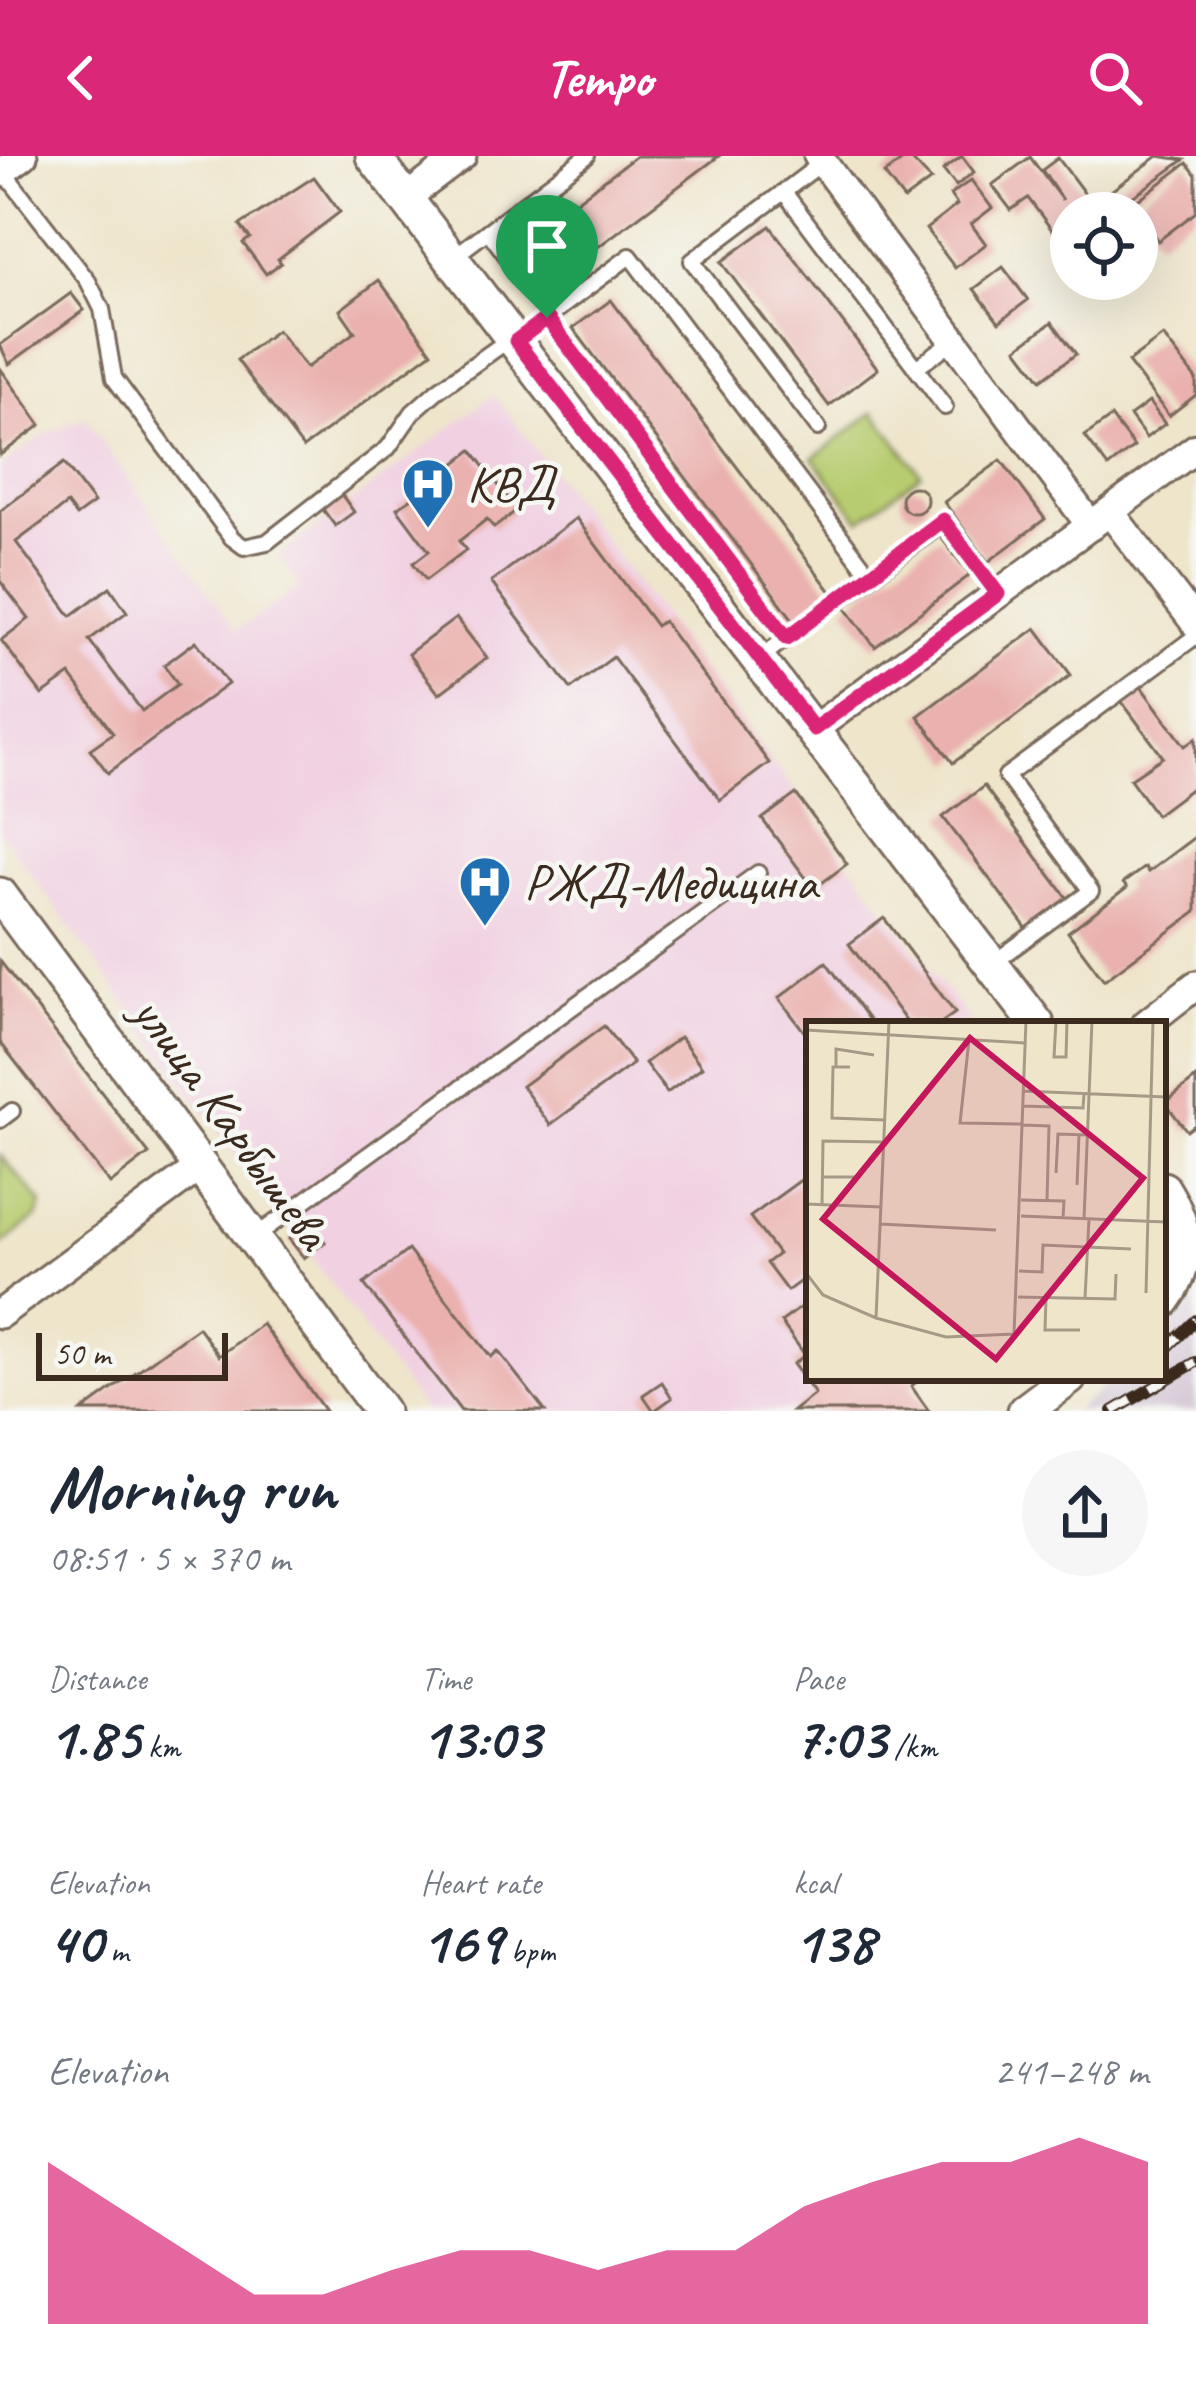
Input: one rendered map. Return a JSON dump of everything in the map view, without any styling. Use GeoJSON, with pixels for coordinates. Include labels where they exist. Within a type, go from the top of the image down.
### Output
{"type":"FeatureCollection","features":[{"type":"Feature","properties":{"kind":"street"},"geometry":{"type":"LineString","coordinates":[[374,156],[514,339],[774,648],[814,729],[1035,1021]]}},
{"type":"Feature","properties":{"kind":"street"},"geometry":{"type":"LineString","coordinates":[[406,198],[462,156]]}},
{"type":"Feature","properties":{"kind":"street"},"geometry":{"type":"LineString","coordinates":[[821,159],[954,340],[1100,519],[1196,625]]}},
{"type":"Feature","properties":{"kind":"street"},"geometry":{"type":"LineString","coordinates":[[814,729],[1196,448]]}},
{"type":"Feature","properties":{"kind":"street","name":"улица Карбышева"},"geometry":{"type":"LineString","coordinates":[[0,895],[381,1411]]}},
{"type":"Feature","properties":{"kind":"street"},"geometry":{"type":"LineString","coordinates":[[1150,1021],[1196,986]]}},
{"type":"Feature","properties":{"kind":"street"},"geometry":{"type":"LineString","coordinates":[[0,1314],[201,1166]]}},
{"type":"Feature","properties":{"kind":"street"},"geometry":{"type":"LineString","coordinates":[[1166,1194],[1179,1214],[1185,1245],[1173,1288]]}},
{"type":"Feature","properties":{"kind":"street"},"geometry":{"type":"LineString","coordinates":[[1025,1411],[1065,1381]]}},
{"type":"Feature","properties":{"kind":"lane"},"geometry":{"type":"LineString","coordinates":[[452,258],[587,156]]}},
{"type":"Feature","properties":{"kind":"lane"},"geometry":{"type":"LineString","coordinates":[[818,428],[692,261],[821,159]]}},
{"type":"Feature","properties":{"kind":"lane"},"geometry":{"type":"LineString","coordinates":[[9,166],[102,309],[113,378],[232,538],[244,547],[267,542],[388,448],[413,412],[439,390],[630,256],[870,575]]}},
{"type":"Feature","properties":{"kind":"lane"},"geometry":{"type":"LineString","coordinates":[[784,192],[945,407]]}},
{"type":"Feature","properties":{"kind":"lane"},"geometry":{"type":"LineString","coordinates":[[488,231],[549,317]]}},
{"type":"Feature","properties":{"kind":"lane"},"geometry":{"type":"LineString","coordinates":[[916,368],[954,340]]}},
{"type":"Feature","properties":{"kind":"lane"},"geometry":{"type":"LineString","coordinates":[[774,648],[943,520],[998,594]]}},
{"type":"Feature","properties":{"kind":"lane"},"geometry":{"type":"LineString","coordinates":[[992,964],[1091,891],[1006,776],[1196,636]]}},
{"type":"Feature","properties":{"kind":"lane"},"geometry":{"type":"LineString","coordinates":[[254,1238],[758,873]]}},
{"type":"Feature","properties":{"kind":"path"},"geometry":{"type":"LineString","coordinates":[[549,317],[774,648]]}},
{"type":"Feature","properties":{"kind":"shaded area","name":"РЖД-Медицина"},"geometry":{"type":"Polygon","coordinates":[[[494,395],[970,1021],[806,1021],[806,1381],[877,1411],[424,1411],[0,831],[0,467],[47,433],[85,418],[236,631],[300,587],[279,556],[494,395]]]}},
{"type":"Feature","properties":{"kind":"shaded area"},"geometry":{"type":"Polygon","coordinates":[[[1196,1299],[1196,1411],[1075,1411],[1110,1381],[1166,1381],[1166,1328],[1196,1299]]]}},
{"type":"Feature","properties":{"kind":"green space"},"geometry":{"type":"Polygon","coordinates":[[[874,412],[921,474],[860,520],[813,458],[874,412]]]}},
{"type":"Feature","properties":{"kind":"green space"},"geometry":{"type":"Polygon","coordinates":[[[0,1155],[42,1203],[37,1217],[0,1246],[0,1155]]]}},
{"type":"Feature","properties":{"kind":"building"},"geometry":{"type":"Polygon","coordinates":[[[636,156],[719,156],[546,286],[516,246],[636,156]]]}},
{"type":"Feature","properties":{"kind":"building"},"geometry":{"type":"Polygon","coordinates":[[[908,156],[931,180],[904,200],[884,174],[908,156]]]}},
{"type":"Feature","properties":{"kind":"building"},"geometry":{"type":"Polygon","coordinates":[[[962,156],[974,172],[956,186],[943,170],[962,156]]]}},
{"type":"Feature","properties":{"kind":"building"},"geometry":{"type":"Polygon","coordinates":[[[1158,156],[1184,160],[1139,192],[1109,192],[1158,156]]]}},
{"type":"Feature","properties":{"kind":"building"},"geometry":{"type":"Polygon","coordinates":[[[1030,157],[1056,192],[1050,192],[1050,227],[1028,198],[1011,210],[992,185],[1030,157]]]}},
{"type":"Feature","properties":{"kind":"building"},"geometry":{"type":"Polygon","coordinates":[[[1058,158],[1084,192],[1057,192],[1042,170],[1058,158]]]}},
{"type":"Feature","properties":{"kind":"building"},"geometry":{"type":"Polygon","coordinates":[[[1187,163],[1196,175],[1196,212],[1158,241],[1158,192],[1148,192],[1187,163]]]}},
{"type":"Feature","properties":{"kind":"building"},"geometry":{"type":"Polygon","coordinates":[[[314,177],[340,212],[278,259],[281,263],[266,274],[243,243],[250,238],[240,225],[314,177]]]}},
{"type":"Feature","properties":{"kind":"building"},"geometry":{"type":"Polygon","coordinates":[[[971,180],[992,208],[971,224],[986,244],[955,268],[926,229],[957,205],[950,195],[971,180]]]}},
{"type":"Feature","properties":{"kind":"building"},"geometry":{"type":"Polygon","coordinates":[[[770,226],[878,369],[829,406],[721,262],[770,226]]]}},
{"type":"Feature","properties":{"kind":"building"},"geometry":{"type":"Polygon","coordinates":[[[1003,267],[1028,300],[999,322],[974,289],[1003,267]]]}},
{"type":"Feature","properties":{"kind":"building"},"geometry":{"type":"Polygon","coordinates":[[[379,280],[432,352],[303,448],[237,360],[277,330],[306,368],[355,332],[340,310],[379,280]]]}},
{"type":"Feature","properties":{"kind":"building"},"geometry":{"type":"Polygon","coordinates":[[[71,293],[84,310],[9,364],[0,345],[71,293]]]}},
{"type":"Feature","properties":{"kind":"building"},"geometry":{"type":"Polygon","coordinates":[[[611,300],[832,593],[794,621],[573,328],[611,300]]]}},
{"type":"Feature","properties":{"kind":"building"},"geometry":{"type":"Polygon","coordinates":[[[1052,322],[1076,354],[1041,380],[1017,348],[1052,322]]]}},
{"type":"Feature","properties":{"kind":"building"},"geometry":{"type":"Polygon","coordinates":[[[1163,336],[1196,379],[1196,395],[1169,416],[1128,362],[1163,336]]]}},
{"type":"Feature","properties":{"kind":"building"},"geometry":{"type":"Polygon","coordinates":[[[0,368],[41,425],[0,455],[0,368]]]}},
{"type":"Feature","properties":{"kind":"building"},"geometry":{"type":"Polygon","coordinates":[[[1149,402],[1165,424],[1146,438],[1130,416],[1149,402]]]}},
{"type":"Feature","properties":{"kind":"building"},"geometry":{"type":"Polygon","coordinates":[[[1111,417],[1134,447],[1108,467],[1085,436],[1111,417]]]}},
{"type":"Feature","properties":{"kind":"building"},"geometry":{"type":"Polygon","coordinates":[[[472,450],[517,510],[494,528],[487,519],[459,541],[466,550],[426,580],[413,563],[429,551],[397,508],[452,472],[449,468],[472,450]]]}},
{"type":"Feature","properties":{"kind":"building"},"geometry":{"type":"Polygon","coordinates":[[[1001,460],[1045,519],[988,562],[944,502],[1001,460]]]}},
{"type":"Feature","properties":{"kind":"building"},"geometry":{"type":"Polygon","coordinates":[[[64,463],[94,503],[76,516],[67,504],[16,542],[71,616],[110,587],[127,612],[89,640],[142,711],[178,684],[164,665],[196,641],[228,684],[108,773],[90,749],[113,733],[70,675],[42,695],[1,640],[29,619],[0,581],[0,511],[64,463]]]}},
{"type":"Feature","properties":{"kind":"building"},"geometry":{"type":"Polygon","coordinates":[[[914,487],[927,500],[914,513],[901,500],[914,487]]]}},
{"type":"Feature","properties":{"kind":"building"},"geometry":{"type":"Polygon","coordinates":[[[341,494],[354,512],[335,526],[322,508],[341,494]]]}},
{"type":"Feature","properties":{"kind":"building"},"geometry":{"type":"Polygon","coordinates":[[[576,518],[656,626],[663,621],[769,763],[720,800],[613,657],[571,689],[491,582],[576,518]]]}},
{"type":"Feature","properties":{"kind":"building"},"geometry":{"type":"Polygon","coordinates":[[[940,536],[970,575],[875,647],[845,607],[940,536]]]}},
{"type":"Feature","properties":{"kind":"building"},"geometry":{"type":"Polygon","coordinates":[[[456,618],[487,658],[439,694],[408,654],[456,618]]]}},
{"type":"Feature","properties":{"kind":"building"},"geometry":{"type":"Polygon","coordinates":[[[1036,628],[1071,675],[953,763],[918,716],[1036,628]]]}},
{"type":"Feature","properties":{"kind":"building"},"geometry":{"type":"Polygon","coordinates":[[[1139,684],[1185,746],[1196,738],[1196,785],[1156,815],[1130,779],[1163,757],[1119,698],[1139,684]]]}},
{"type":"Feature","properties":{"kind":"building"},"geometry":{"type":"Polygon","coordinates":[[[984,786],[1068,899],[1027,929],[943,817],[984,786]]]}},
{"type":"Feature","properties":{"kind":"building"},"geometry":{"type":"Polygon","coordinates":[[[796,794],[847,864],[814,889],[762,819],[796,794]]]}},
{"type":"Feature","properties":{"kind":"building"},"geometry":{"type":"Polygon","coordinates":[[[1196,836],[1196,912],[1104,980],[1068,932],[1127,888],[1123,883],[1145,867],[1148,872],[1196,836]]]}},
{"type":"Feature","properties":{"kind":"building"},"geometry":{"type":"Polygon","coordinates":[[[884,918],[955,1013],[944,1021],[906,1021],[849,944],[884,918]]]}},
{"type":"Feature","properties":{"kind":"building"},"geometry":{"type":"Polygon","coordinates":[[[0,961],[149,1154],[110,1184],[0,1042],[0,961]]]}},
{"type":"Feature","properties":{"kind":"building"},"geometry":{"type":"Polygon","coordinates":[[[826,962],[870,1021],[806,1021],[806,1034],[779,998],[826,962]]]}},
{"type":"Feature","properties":{"kind":"building"},"geometry":{"type":"Polygon","coordinates":[[[604,1026],[633,1064],[550,1125],[522,1086],[604,1026]]]}},
{"type":"Feature","properties":{"kind":"building"},"geometry":{"type":"Polygon","coordinates":[[[680,1037],[702,1067],[667,1093],[645,1063],[680,1037]]]}},
{"type":"Feature","properties":{"kind":"building"},"geometry":{"type":"Polygon","coordinates":[[[1196,1078],[1196,1124],[1187,1131],[1166,1102],[1196,1078]]]}},
{"type":"Feature","properties":{"kind":"building"},"geometry":{"type":"Polygon","coordinates":[[[806,1176],[806,1277],[787,1291],[766,1263],[778,1254],[750,1217],[806,1176]]]}},
{"type":"Feature","properties":{"kind":"building"},"geometry":{"type":"Polygon","coordinates":[[[310,1223],[325,1242],[304,1258],[289,1239],[310,1223]]]}},
{"type":"Feature","properties":{"kind":"building"},"geometry":{"type":"Polygon","coordinates":[[[408,1250],[491,1357],[498,1351],[545,1411],[461,1411],[364,1284],[408,1250]]]}},
{"type":"Feature","properties":{"kind":"building"},"geometry":{"type":"Polygon","coordinates":[[[806,1303],[806,1381],[918,1381],[911,1386],[929,1411],[793,1411],[815,1394],[793,1364],[805,1355],[781,1322],[806,1303]]]}},
{"type":"Feature","properties":{"kind":"building"},"geometry":{"type":"Polygon","coordinates":[[[262,1324],[325,1411],[82,1411],[198,1327],[219,1356],[262,1324]]]}},
{"type":"Feature","properties":{"kind":"building"},"geometry":{"type":"Polygon","coordinates":[[[662,1382],[672,1398],[654,1411],[643,1395],[662,1382]]]}},
{"type":"Feature","properties":{"kind":"railway"},"geometry":{"type":"LineString","coordinates":[[1166,1349],[1196,1320]]}},
{"type":"Feature","properties":{"kind":"railway"},"geometry":{"type":"LineString","coordinates":[[1166,1380],[1196,1362]]}},
{"type":"Feature","properties":{"kind":"railway"},"geometry":{"type":"LineString","coordinates":[[1113,1411],[1164,1381]]}},
{"type":"Feature","properties":{"kind":"place","name":"КВД"},"geometry":{"type":"Point","coordinates":[428,530]}},
{"type":"Feature","properties":{"kind":"place","name":"РЖД-Медицина"},"geometry":{"type":"Point","coordinates":[485,928]}},
{"type":"Feature","properties":{"kind":"route"},"geometry":{"type":"LineString","coordinates":[[547,318],[787,638],[943,520],[998,594],[814,729],[516,341],[547,318]]}}]}
